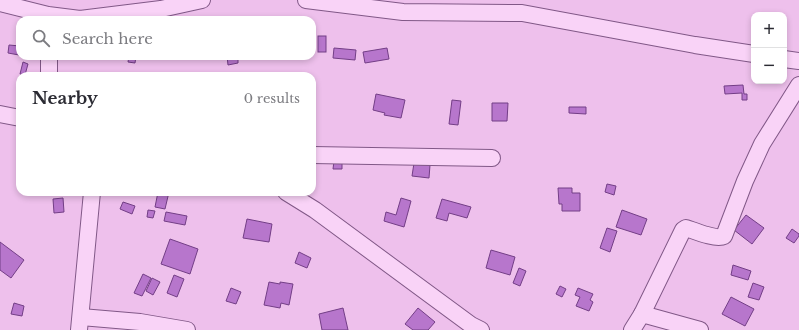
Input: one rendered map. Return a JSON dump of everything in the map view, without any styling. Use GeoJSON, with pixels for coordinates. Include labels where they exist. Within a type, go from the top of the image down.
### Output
{"type":"FeatureCollection","features":[{"type":"Feature","properties":{"kind":"street"},"geometry":{"type":"LineString","coordinates":[[42,0],[47,16]]}},
{"type":"Feature","properties":{"kind":"street"},"geometry":{"type":"LineString","coordinates":[[111,16],[161,9],[202,0]]}},
{"type":"Feature","properties":{"kind":"street"},"geometry":{"type":"LineString","coordinates":[[306,0],[403,12],[522,13],[695,45],[751,54]]}},
{"type":"Feature","properties":{"kind":"street"},"geometry":{"type":"LineString","coordinates":[[0,3],[42,16]]}},
{"type":"Feature","properties":{"kind":"street"},"geometry":{"type":"LineString","coordinates":[[787,59],[799,61]]}},
{"type":"Feature","properties":{"kind":"street"},"geometry":{"type":"LineString","coordinates":[[49,60],[49,72]]}},
{"type":"Feature","properties":{"kind":"street"},"geometry":{"type":"LineString","coordinates":[[632,330],[642,314],[683,230],[686,228],[715,237],[724,236],[745,181],[762,144],[799,85]]}},
{"type":"Feature","properties":{"kind":"street"},"geometry":{"type":"LineString","coordinates":[[0,114],[16,117]]}},
{"type":"Feature","properties":{"kind":"street"},"geometry":{"type":"LineString","coordinates":[[316,155],[492,158]]}},
{"type":"Feature","properties":{"kind":"street"},"geometry":{"type":"LineString","coordinates":[[92,196],[80,323],[140,322],[187,330]]}},
{"type":"Feature","properties":{"kind":"street"},"geometry":{"type":"LineString","coordinates":[[292,196],[315,210],[471,325],[481,330]]}},
{"type":"Feature","properties":{"kind":"street"},"geometry":{"type":"LineString","coordinates":[[642,314],[700,330]]}},
{"type":"Feature","properties":{"kind":"building"},"geometry":{"type":"Polygon","coordinates":[[[318,36],[326,36],[326,52],[318,52],[318,36]]]}},
{"type":"Feature","properties":{"kind":"building"},"geometry":{"type":"Polygon","coordinates":[[[9,45],[16,46],[16,54],[8,53],[9,45]]]}},
{"type":"Feature","properties":{"kind":"building"},"geometry":{"type":"Polygon","coordinates":[[[334,48],[356,50],[355,60],[333,58],[334,48]]]}},
{"type":"Feature","properties":{"kind":"building"},"geometry":{"type":"Polygon","coordinates":[[[387,48],[389,59],[365,63],[363,52],[387,48]]]}},
{"type":"Feature","properties":{"kind":"building"},"geometry":{"type":"Polygon","coordinates":[[[128,60],[135,60],[135,63],[128,62],[128,60]]]}},
{"type":"Feature","properties":{"kind":"building"},"geometry":{"type":"Polygon","coordinates":[[[227,60],[238,60],[238,63],[228,65],[227,60]]]}},
{"type":"Feature","properties":{"kind":"building"},"geometry":{"type":"Polygon","coordinates":[[[23,62],[28,64],[26,72],[20,72],[23,62]]]}},
{"type":"Feature","properties":{"kind":"building"},"geometry":{"type":"Polygon","coordinates":[[[743,85],[744,94],[747,94],[747,100],[742,100],[742,93],[725,94],[724,86],[743,85]]]}},
{"type":"Feature","properties":{"kind":"building"},"geometry":{"type":"Polygon","coordinates":[[[376,94],[405,100],[401,118],[384,115],[385,113],[373,110],[376,94]]]}},
{"type":"Feature","properties":{"kind":"building"},"geometry":{"type":"Polygon","coordinates":[[[452,100],[461,101],[458,125],[449,124],[452,100]]]}},
{"type":"Feature","properties":{"kind":"building"},"geometry":{"type":"Polygon","coordinates":[[[492,103],[508,103],[507,121],[492,121],[492,103]]]}},
{"type":"Feature","properties":{"kind":"building"},"geometry":{"type":"Polygon","coordinates":[[[569,107],[586,107],[586,114],[569,113],[569,107]]]}},
{"type":"Feature","properties":{"kind":"building"},"geometry":{"type":"Polygon","coordinates":[[[334,161],[342,161],[342,169],[333,169],[334,161]]]}},
{"type":"Feature","properties":{"kind":"building"},"geometry":{"type":"Polygon","coordinates":[[[414,163],[430,165],[429,178],[412,176],[414,163]]]}},
{"type":"Feature","properties":{"kind":"building"},"geometry":{"type":"Polygon","coordinates":[[[607,184],[616,186],[614,195],[605,192],[607,184]]]}},
{"type":"Feature","properties":{"kind":"building"},"geometry":{"type":"Polygon","coordinates":[[[558,188],[572,188],[572,193],[580,193],[580,211],[562,211],[562,204],[559,204],[558,188]]]}},
{"type":"Feature","properties":{"kind":"building"},"geometry":{"type":"Polygon","coordinates":[[[157,196],[168,196],[165,209],[155,207],[157,196]]]}},
{"type":"Feature","properties":{"kind":"building"},"geometry":{"type":"Polygon","coordinates":[[[63,198],[64,212],[54,213],[53,199],[63,198]]]}},
{"type":"Feature","properties":{"kind":"building"},"geometry":{"type":"Polygon","coordinates":[[[401,198],[411,201],[404,227],[384,221],[386,212],[396,215],[401,198]]]}},
{"type":"Feature","properties":{"kind":"building"},"geometry":{"type":"Polygon","coordinates":[[[442,199],[471,207],[467,218],[449,213],[447,221],[436,218],[442,199]]]}},
{"type":"Feature","properties":{"kind":"building"},"geometry":{"type":"Polygon","coordinates":[[[123,202],[135,206],[132,214],[120,209],[123,202]]]}},
{"type":"Feature","properties":{"kind":"building"},"geometry":{"type":"Polygon","coordinates":[[[148,210],[155,211],[153,218],[147,217],[148,210]]]}},
{"type":"Feature","properties":{"kind":"building"},"geometry":{"type":"Polygon","coordinates":[[[622,210],[647,219],[641,235],[616,227],[622,210]]]}},
{"type":"Feature","properties":{"kind":"building"},"geometry":{"type":"Polygon","coordinates":[[[166,212],[187,216],[185,225],[164,221],[166,212]]]}},
{"type":"Feature","properties":{"kind":"building"},"geometry":{"type":"Polygon","coordinates":[[[746,215],[764,228],[752,244],[734,230],[746,215]]]}},
{"type":"Feature","properties":{"kind":"building"},"geometry":{"type":"Polygon","coordinates":[[[247,219],[272,224],[269,242],[243,238],[247,219]]]}},
{"type":"Feature","properties":{"kind":"building"},"geometry":{"type":"Polygon","coordinates":[[[607,228],[617,231],[610,252],[600,248],[607,228]]]}},
{"type":"Feature","properties":{"kind":"building"},"geometry":{"type":"Polygon","coordinates":[[[792,229],[799,234],[794,243],[786,238],[792,229]]]}},
{"type":"Feature","properties":{"kind":"building"},"geometry":{"type":"Polygon","coordinates":[[[170,239],[198,249],[190,274],[161,264],[170,239]]]}},
{"type":"Feature","properties":{"kind":"building"},"geometry":{"type":"Polygon","coordinates":[[[0,242],[24,260],[11,278],[0,270],[0,242]]]}},
{"type":"Feature","properties":{"kind":"building"},"geometry":{"type":"Polygon","coordinates":[[[491,250],[515,257],[510,275],[486,268],[491,250]]]}},
{"type":"Feature","properties":{"kind":"building"},"geometry":{"type":"Polygon","coordinates":[[[299,252],[311,258],[307,268],[295,263],[299,252]]]}},
{"type":"Feature","properties":{"kind":"building"},"geometry":{"type":"Polygon","coordinates":[[[733,265],[751,271],[748,280],[731,275],[733,265]]]}},
{"type":"Feature","properties":{"kind":"building"},"geometry":{"type":"Polygon","coordinates":[[[519,268],[526,271],[520,286],[513,283],[519,268]]]}},
{"type":"Feature","properties":{"kind":"building"},"geometry":{"type":"Polygon","coordinates":[[[143,274],[151,278],[142,296],[134,293],[143,274]]]}},
{"type":"Feature","properties":{"kind":"building"},"geometry":{"type":"Polygon","coordinates":[[[174,275],[184,279],[177,297],[167,293],[174,275]]]}},
{"type":"Feature","properties":{"kind":"building"},"geometry":{"type":"Polygon","coordinates":[[[152,278],[160,282],[153,295],[146,291],[152,278]]]}},
{"type":"Feature","properties":{"kind":"building"},"geometry":{"type":"Polygon","coordinates":[[[269,282],[293,284],[289,305],[281,303],[280,308],[264,305],[269,282]]]}},
{"type":"Feature","properties":{"kind":"building"},"geometry":{"type":"Polygon","coordinates":[[[753,283],[764,287],[759,300],[748,297],[753,283]]]}},
{"type":"Feature","properties":{"kind":"building"},"geometry":{"type":"Polygon","coordinates":[[[560,286],[566,289],[562,297],[556,294],[560,286]]]}},
{"type":"Feature","properties":{"kind":"building"},"geometry":{"type":"Polygon","coordinates":[[[231,288],[241,292],[236,304],[226,301],[231,288]]]}},
{"type":"Feature","properties":{"kind":"building"},"geometry":{"type":"Polygon","coordinates":[[[578,288],[593,294],[590,300],[593,302],[589,311],[576,306],[580,297],[575,295],[578,288]]]}},
{"type":"Feature","properties":{"kind":"building"},"geometry":{"type":"Polygon","coordinates":[[[731,297],[754,309],[745,326],[722,314],[731,297]]]}},
{"type":"Feature","properties":{"kind":"building"},"geometry":{"type":"Polygon","coordinates":[[[14,303],[24,306],[22,316],[11,314],[14,303]]]}},
{"type":"Feature","properties":{"kind":"building"},"geometry":{"type":"Polygon","coordinates":[[[343,308],[348,330],[322,330],[319,314],[343,308]]]}},
{"type":"Feature","properties":{"kind":"building"},"geometry":{"type":"Polygon","coordinates":[[[418,308],[435,322],[428,330],[413,330],[405,324],[418,308]]]}}]}
